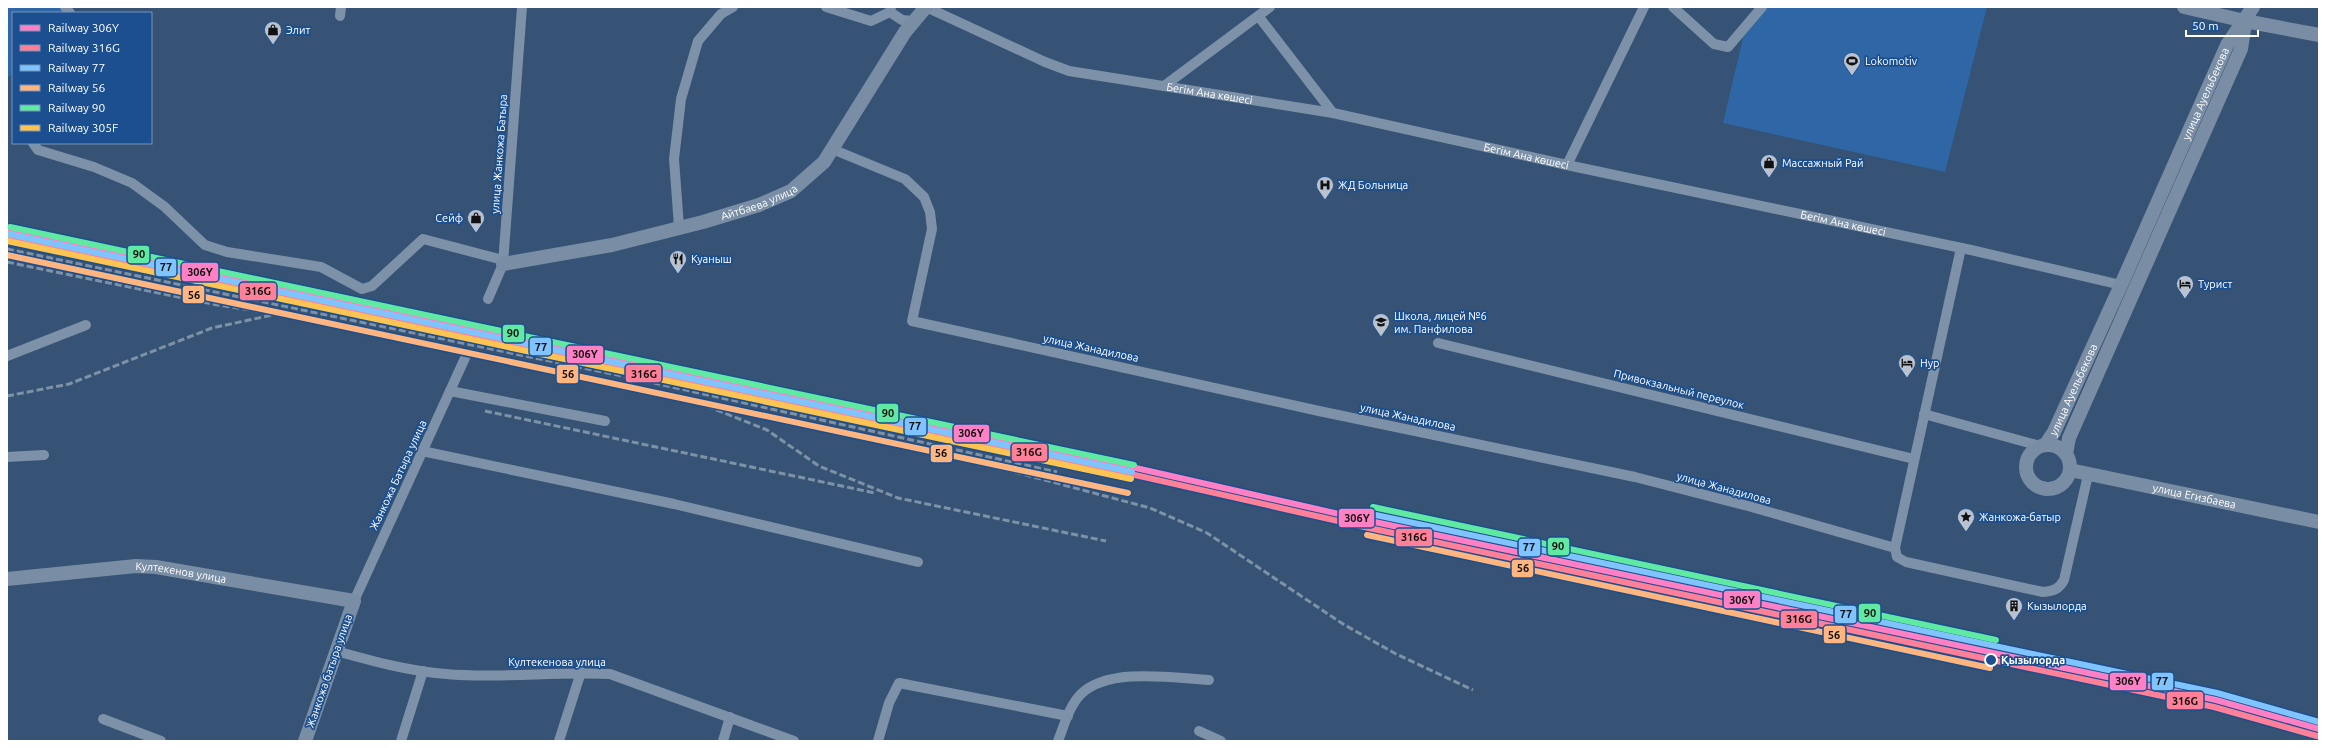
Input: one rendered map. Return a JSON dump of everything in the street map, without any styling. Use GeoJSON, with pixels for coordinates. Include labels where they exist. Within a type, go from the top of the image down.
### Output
{"type":"FeatureCollection","features":[{"type":"Feature","properties":{"kind":"street","name":"улица Жанкожа Батыра"},"geometry":{"type":"LineString","coordinates":[[488,299],[503,262],[522,7]]}},
{"type":"Feature","properties":{"kind":"street"},"geometry":{"type":"LineString","coordinates":[[679,227],[674,159],[681,99],[698,41],[721,14],[733,7]]}},
{"type":"Feature","properties":{"kind":"street"},"geometry":{"type":"LineString","coordinates":[[826,7],[871,21],[891,9],[902,20],[914,21]]}},
{"type":"Feature","properties":{"kind":"street","name":"Айтбаева улица"},"geometry":{"type":"LineString","coordinates":[[503,262],[612,244],[679,227],[778,198],[802,184],[816,171],[832,149],[905,32],[926,7]]}},
{"type":"Feature","properties":{"kind":"street","name":"Бегім Ана көшесі"},"geometry":{"type":"LineString","coordinates":[[926,7],[1045,62],[1070,71],[1333,113],[1567,165],[1961,248],[2135,289]]}},
{"type":"Feature","properties":{"kind":"street"},"geometry":{"type":"LineString","coordinates":[[1164,86],[1259,17],[1270,7]]}},
{"type":"Feature","properties":{"kind":"street"},"geometry":{"type":"LineString","coordinates":[[1567,165],[1644,7]]}},
{"type":"Feature","properties":{"kind":"street"},"geometry":{"type":"LineString","coordinates":[[1673,7],[1714,44],[1728,46],[1762,7]]}},
{"type":"Feature","properties":{"kind":"street"},"geometry":{"type":"LineString","coordinates":[[2184,7],[2245,21],[2319,35]]}},
{"type":"Feature","properties":{"kind":"street"},"geometry":{"type":"LineString","coordinates":[[2245,21],[2253,7]]}},
{"type":"Feature","properties":{"kind":"street"},"geometry":{"type":"LineString","coordinates":[[1259,17],[1333,113]]}},
{"type":"Feature","properties":{"kind":"street","name":"улица Ауельбекова"},"geometry":{"type":"LineString","coordinates":[[2043,445],[2054,432],[2227,45],[2245,21]]}},
{"type":"Feature","properties":{"kind":"street","name":"улица Ауельбекова"},"geometry":{"type":"LineString","coordinates":[[2066,454],[2069,438],[2241,49],[2245,21]]}},
{"type":"Feature","properties":{"kind":"street"},"geometry":{"type":"LineString","coordinates":[[34,144],[38,150],[94,167],[132,184],[166,207],[206,245],[227,252],[321,267],[362,288],[372,286],[422,239],[503,262]]}},
{"type":"Feature","properties":{"kind":"street","name":"улица Жанадилова"},"geometry":{"type":"LineString","coordinates":[[832,149],[905,179],[924,197],[930,212],[932,229],[912,321],[1319,411],[1635,476],[1748,506],[1895,548]]}},
{"type":"Feature","properties":{"kind":"street"},"geometry":{"type":"LineString","coordinates":[[1961,248],[1895,548],[1897,557],[1906,562],[2043,592],[2053,591],[2060,587],[2064,580],[2088,475]]}},
{"type":"Feature","properties":{"kind":"street"},"geometry":{"type":"LineString","coordinates":[[7,356],[86,325]]}},
{"type":"Feature","properties":{"kind":"street","name":"Привокзальный переулок"},"geometry":{"type":"LineString","coordinates":[[1438,343],[1914,459]]}},
{"type":"Feature","properties":{"kind":"street","name":"Жанкожа Батыра улица"},"geometry":{"type":"LineString","coordinates":[[354,601],[465,358]]}},
{"type":"Feature","properties":{"kind":"street"},"geometry":{"type":"LineString","coordinates":[[450,391],[605,421]]}},
{"type":"Feature","properties":{"kind":"street"},"geometry":{"type":"LineString","coordinates":[[1924,414],[2043,445],[2061,448],[2070,462],[2070,470],[2067,478],[2054,488],[2037,487],[2026,474],[2025,465],[2032,450],[2043,445]]}},
{"type":"Feature","properties":{"kind":"street"},"geometry":{"type":"LineString","coordinates":[[422,451],[674,504],[918,562]]}},
{"type":"Feature","properties":{"kind":"street"},"geometry":{"type":"LineString","coordinates":[[7,457],[44,455]]}},
{"type":"Feature","properties":{"kind":"street","name":"улица Егизбаева"},"geometry":{"type":"LineString","coordinates":[[2070,470],[2088,475],[2319,522]]}},
{"type":"Feature","properties":{"kind":"street","name":"Култекенов улица"},"geometry":{"type":"LineString","coordinates":[[7,579],[136,566],[156,567],[354,601]]}},
{"type":"Feature","properties":{"kind":"street","name":"Жанкожа батыра улица"},"geometry":{"type":"LineString","coordinates":[[305,741],[354,601]]}},
{"type":"Feature","properties":{"kind":"street","name":"Култекенова улица"},"geometry":{"type":"LineString","coordinates":[[336,651],[392,666],[446,674],[536,675],[581,672],[610,674],[794,741]]}},
{"type":"Feature","properties":{"kind":"street"},"geometry":{"type":"LineString","coordinates":[[401,741],[423,671]]}},
{"type":"Feature","properties":{"kind":"street"},"geometry":{"type":"LineString","coordinates":[[559,741],[581,672]]}},
{"type":"Feature","properties":{"kind":"street"},"geometry":{"type":"LineString","coordinates":[[1058,741],[1068,716],[1080,695],[1097,683],[1129,677],[1209,680]]}},
{"type":"Feature","properties":{"kind":"street"},"geometry":{"type":"LineString","coordinates":[[878,741],[889,704],[899,683],[1068,716]]}},
{"type":"Feature","properties":{"kind":"street"},"geometry":{"type":"LineString","coordinates":[[723,741],[730,717]]}},
{"type":"Feature","properties":{"kind":"street"},"geometry":{"type":"LineString","coordinates":[[103,719],[161,741]]}},
{"type":"Feature","properties":{"kind":"street"},"geometry":{"type":"LineString","coordinates":[[1199,731],[1221,741]]}},
{"type":"Feature","properties":{"kind":"shaded area"},"geometry":{"type":"Polygon","coordinates":[[[7,7],[60,7],[63,12],[12,12],[12,74],[7,78],[7,7]]]}},
{"type":"Feature","properties":{"kind":"shaded area","name":"Lokomotiv"},"geometry":{"type":"Polygon","coordinates":[[[1767,7],[1987,7],[1945,172],[1723,123],[1745,29],[1767,7]]]}},
{"type":"Feature","properties":{"kind":"railway"},"geometry":{"type":"LineString","coordinates":[[7,249],[622,376],[1057,472]]}},
{"type":"Feature","properties":{"kind":"railway"},"geometry":{"type":"LineString","coordinates":[[7,262],[217,305],[271,313]]}},
{"type":"Feature","properties":{"kind":"railway"},"geometry":{"type":"LineString","coordinates":[[7,396],[69,384],[212,328],[277,314],[304,317]]}},
{"type":"Feature","properties":{"kind":"railway"},"geometry":{"type":"LineString","coordinates":[[679,395],[767,430],[819,466],[898,498],[1106,541]]}},
{"type":"Feature","properties":{"kind":"railway"},"geometry":{"type":"LineString","coordinates":[[793,398],[914,433]]}},
{"type":"Feature","properties":{"kind":"railway"},"geometry":{"type":"LineString","coordinates":[[485,411],[875,493]]}},
{"type":"Feature","properties":{"kind":"railway"},"geometry":{"type":"LineString","coordinates":[[752,411],[947,454],[1150,508],[1207,533],[1343,624],[1396,654],[1473,690]]}},
{"type":"Feature","properties":{"kind":"railway"},"geometry":{"type":"LineString","coordinates":[[960,431],[1115,475]]}},
{"type":"Feature","properties":{"kind":"rail line","name":"90"},"geometry":{"type":"LineString","coordinates":[[10,227],[1134,465]]}},
{"type":"Feature","properties":{"kind":"rail line","name":"306Y"},"geometry":{"type":"LineString","coordinates":[[7,231],[749,389],[1074,454],[1370,521],[2216,700],[2319,729]]}},
{"type":"Feature","properties":{"kind":"rail line","name":"77"},"geometry":{"type":"LineString","coordinates":[[8,234],[1132,472]]}},
{"type":"Feature","properties":{"kind":"rail line","name":"316G"},"geometry":{"type":"LineString","coordinates":[[7,238],[748,396],[1073,461],[1369,528],[2214,707],[2317,736]]}},
{"type":"Feature","properties":{"kind":"rail line","name":"305F"},"geometry":{"type":"LineString","coordinates":[[7,241],[1131,479]]}},
{"type":"Feature","properties":{"kind":"rail line","name":"56"},"geometry":{"type":"LineString","coordinates":[[7,255],[1128,493]]}},
{"type":"Feature","properties":{"kind":"rail line","name":"90"},"geometry":{"type":"LineString","coordinates":[[1373,507],[1996,640]]}},
{"type":"Feature","properties":{"kind":"rail line","name":"77"},"geometry":{"type":"LineString","coordinates":[[1371,514],[2217,693],[2319,722]]}},
{"type":"Feature","properties":{"kind":"rail line","name":"56"},"geometry":{"type":"LineString","coordinates":[[1367,535],[1990,668]]}},
{"type":"Feature","properties":{"kind":"place","name":"Элит"},"geometry":{"type":"Point","coordinates":[273,45]}},
{"type":"Feature","properties":{"kind":"place","name":"Lokomotiv"},"geometry":{"type":"Point","coordinates":[1852,76]}},
{"type":"Feature","properties":{"kind":"place","name":"Массажный Рай"},"geometry":{"type":"Point","coordinates":[1769,178]}},
{"type":"Feature","properties":{"kind":"place","name":"ЖД Больница"},"geometry":{"type":"Point","coordinates":[1325,200]}},
{"type":"Feature","properties":{"kind":"place","name":"Сейф"},"geometry":{"type":"Point","coordinates":[476,233]}},
{"type":"Feature","properties":{"kind":"place","name":"Куаныш"},"geometry":{"type":"Point","coordinates":[678,274]}},
{"type":"Feature","properties":{"kind":"place","name":"Турист"},"geometry":{"type":"Point","coordinates":[2185,299]}},
{"type":"Feature","properties":{"kind":"place","name":"Школа, лицей №6 им. Панфилова"},"geometry":{"type":"Point","coordinates":[1381,337]}},
{"type":"Feature","properties":{"kind":"place","name":"Нур"},"geometry":{"type":"Point","coordinates":[1907,378]}},
{"type":"Feature","properties":{"kind":"place","name":"Жанкожа-батыр"},"geometry":{"type":"Point","coordinates":[1966,532]}},
{"type":"Feature","properties":{"kind":"place","name":"Кызылорда"},"geometry":{"type":"Point","coordinates":[2014,621]}},
{"type":"Feature","properties":{"kind":"place","name":"Қызылорда"},"geometry":{"type":"Point","coordinates":[1991,660]}}]}
